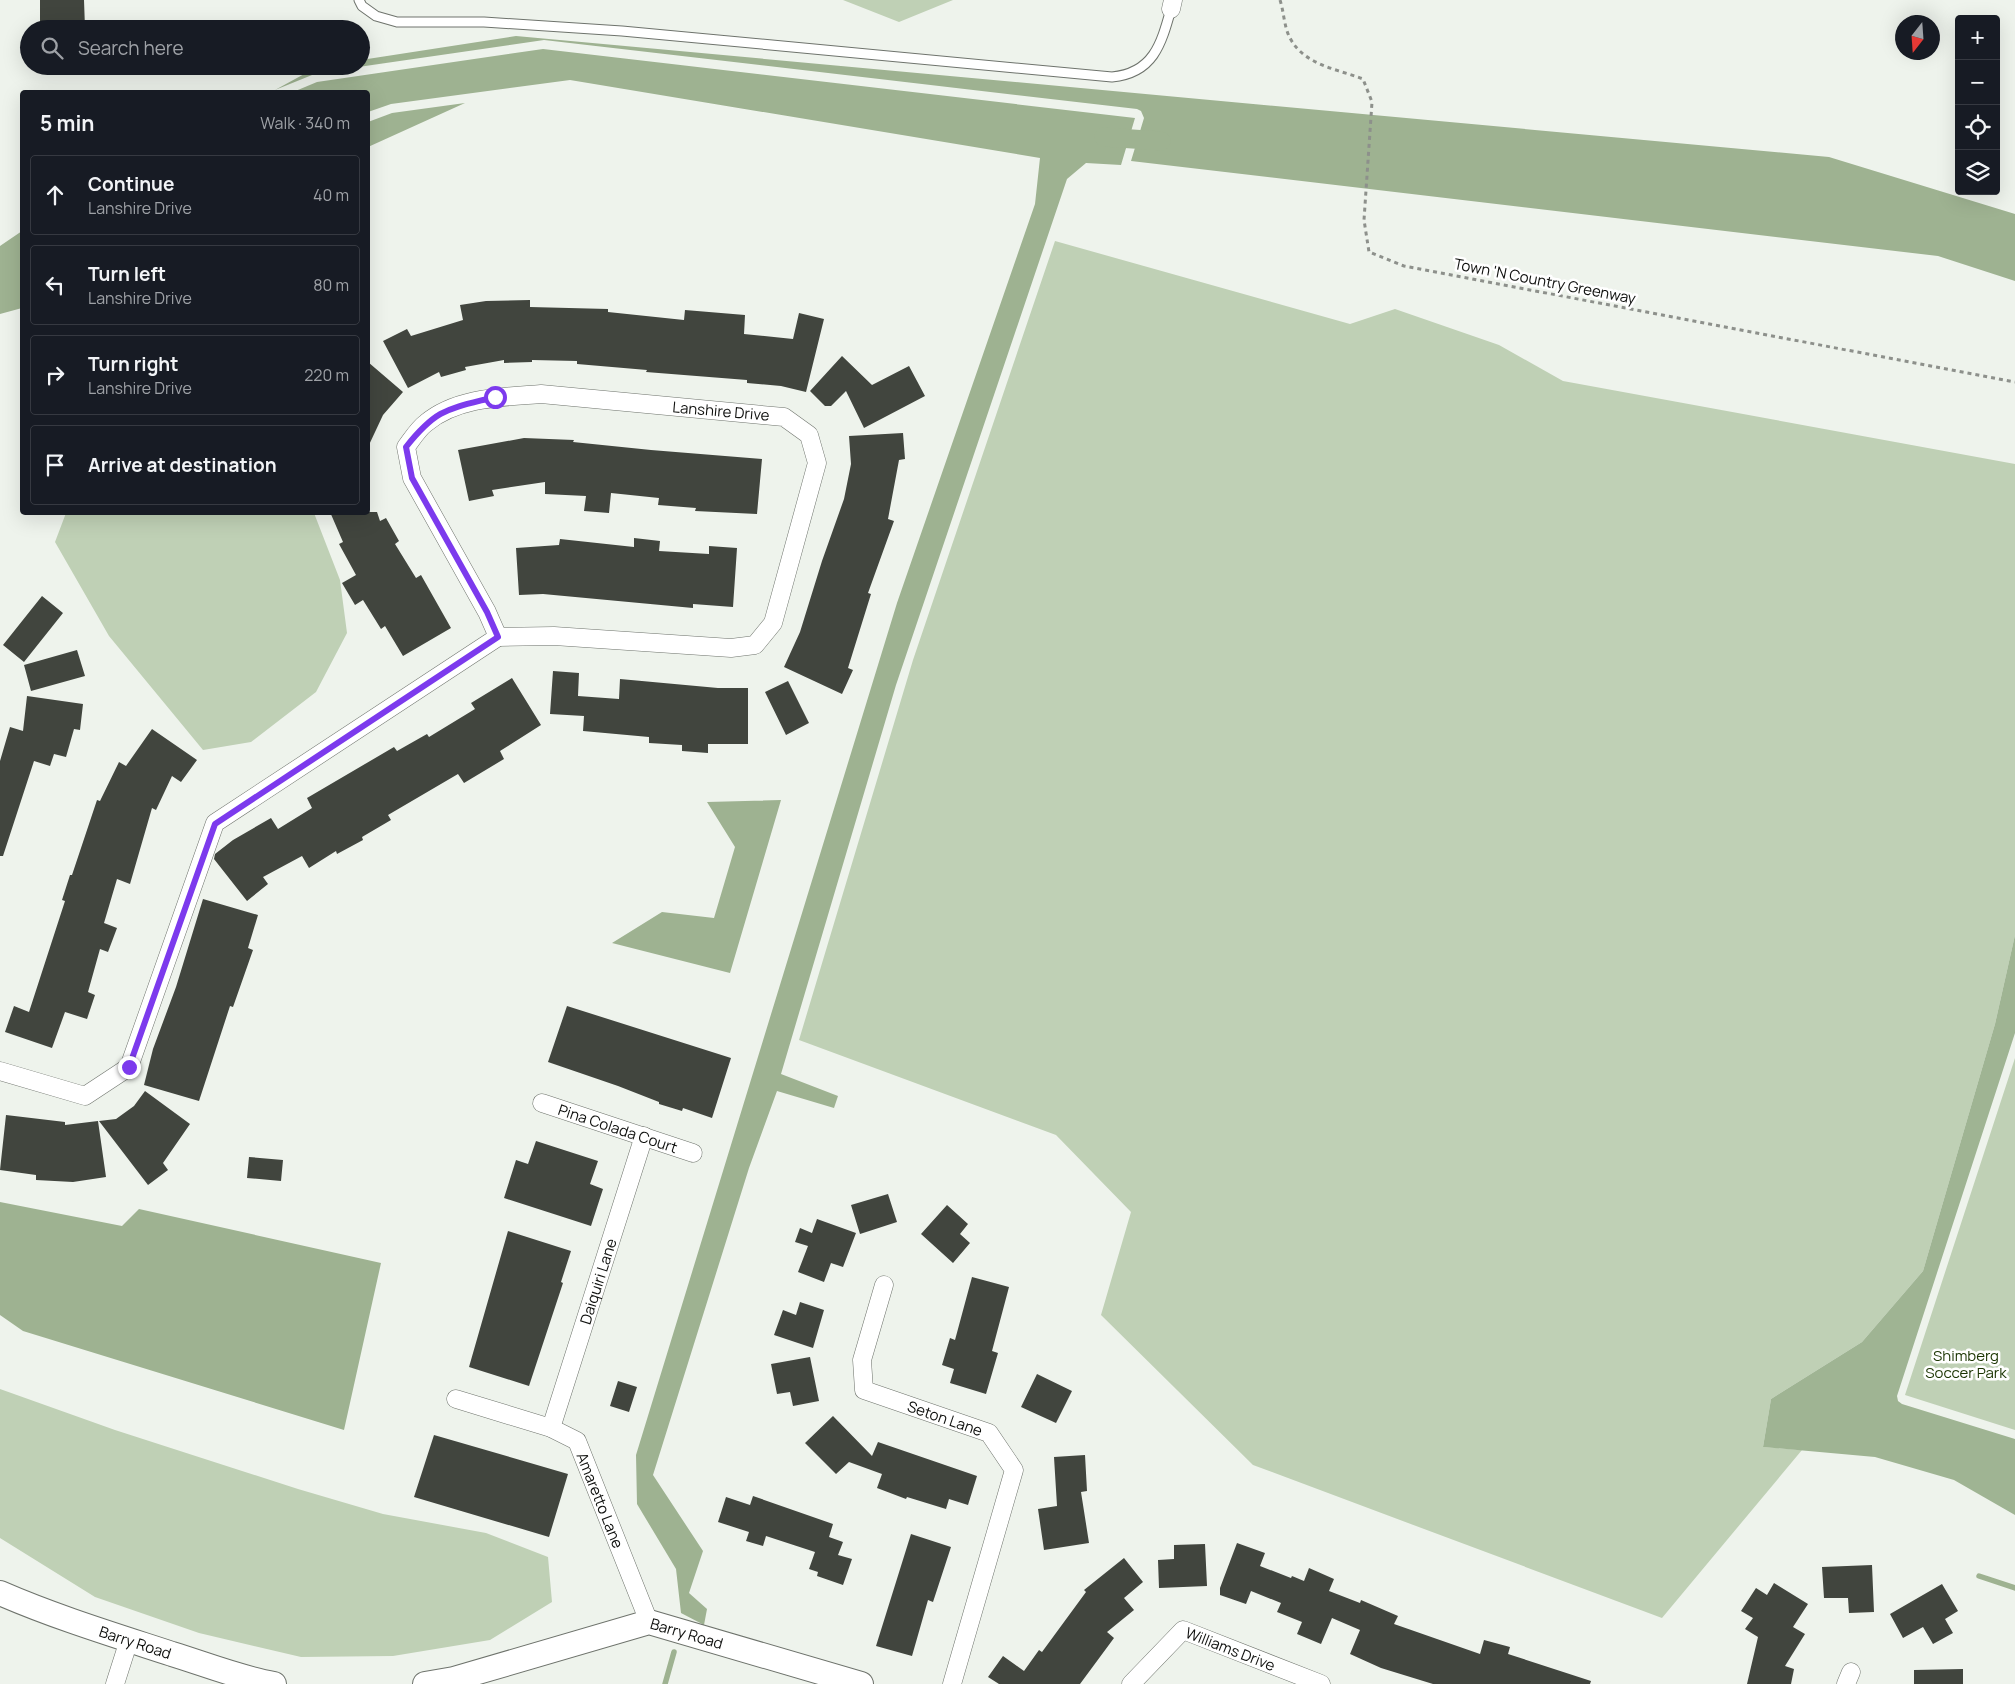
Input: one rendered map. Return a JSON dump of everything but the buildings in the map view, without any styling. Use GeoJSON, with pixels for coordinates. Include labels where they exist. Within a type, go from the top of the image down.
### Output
{"type":"FeatureCollection","features":[{"type":"Feature","properties":{"kind":"street","name":"Lanshire Drive"},"geometry":{"type":"LineString","coordinates":[[541,394],[784,417],[809,435],[817,463],[773,623],[755,645],[732,648],[554,636],[498,637],[487,612],[412,478],[406,447],[425,424],[440,414],[448,409],[495,397],[541,394]]}},
{"type":"Feature","properties":{"kind":"street"},"geometry":{"type":"LineString","coordinates":[[0,1070],[85,1096],[129,1067],[215,824],[498,637]]}},
{"type":"Feature","properties":{"kind":"street","name":"Pina Colada Court"},"geometry":{"type":"LineString","coordinates":[[542,1103],[693,1153]]}},
{"type":"Feature","properties":{"kind":"street","name":"Daiquiri Lane"},"geometry":{"type":"LineString","coordinates":[[551,1428],[644,1136]]}},
{"type":"Feature","properties":{"kind":"street","name":"Seton Lane"},"geometry":{"type":"LineString","coordinates":[[884,1285],[862,1360],[864,1390],[989,1433],[1014,1470],[952,1684]]}},
{"type":"Feature","properties":{"kind":"street","name":"Amaretto Lane"},"geometry":{"type":"LineString","coordinates":[[456,1399],[551,1428],[576,1441],[649,1622]]}},
{"type":"Feature","properties":{"kind":"street","name":"Barry Road"},"geometry":{"type":"LineString","coordinates":[[0,1593],[30,1606],[130,1640],[253,1680],[274,1684]]}},
{"type":"Feature","properties":{"kind":"street","name":"Barry Road"},"geometry":{"type":"LineString","coordinates":[[425,1684],[454,1679],[649,1622],[832,1680],[861,1684]]}},
{"type":"Feature","properties":{"kind":"street","name":"Williams Drive"},"geometry":{"type":"LineString","coordinates":[[1132,1684],[1183,1630],[1321,1684]]}},
{"type":"Feature","properties":{"kind":"street"},"geometry":{"type":"LineString","coordinates":[[116,1684],[130,1640]]}},
{"type":"Feature","properties":{"kind":"lane"},"geometry":{"type":"LineString","coordinates":[[359,0],[362,6],[376,16],[397,22],[484,22],[622,31],[1112,77],[1130,75],[1152,58],[1163,36],[1172,5]]}},
{"type":"Feature","properties":{"kind":"path","name":"Town 'N Country Greenway"},"geometry":{"type":"LineString","coordinates":[[1280,0],[1290,38],[1306,57],[1363,79],[1372,102],[1364,220],[1369,252],[1404,266],[2015,382]]}},
{"type":"Feature","properties":{"kind":"green space"},"geometry":{"type":"Polygon","coordinates":[[[843,0],[953,0],[899,22],[843,0]]]}},
{"type":"Feature","properties":{"kind":"green space"},"geometry":{"type":"Polygon","coordinates":[[[1055,241],[1350,324],[1395,309],[1499,345],[1563,381],[2015,464],[2015,935],[1995,1024],[1923,1271],[1862,1342],[1771,1399],[1763,1447],[1802,1450],[1662,1618],[1253,1465],[1101,1315],[1131,1212],[1056,1135],[799,1040],[913,660],[1055,241]]]}},
{"type":"Feature","properties":{"kind":"green space"},"geometry":{"type":"Polygon","coordinates":[[[65,515],[315,515],[340,580],[347,633],[316,692],[251,742],[203,750],[109,636],[55,542],[65,515]]]}},
{"type":"Feature","properties":{"kind":"green space","name":"Shimberg Soccer Park"},"geometry":{"type":"Polygon","coordinates":[[[2015,1058],[2015,1430],[1905,1395],[2015,1058]]]}},
{"type":"Feature","properties":{"kind":"green space"},"geometry":{"type":"Polygon","coordinates":[[[0,1389],[115,1430],[298,1489],[383,1514],[486,1533],[548,1557],[552,1602],[490,1640],[393,1656],[301,1657],[199,1633],[95,1597],[0,1538],[0,1389]]]}},
{"type":"Feature","properties":{"kind":"shaded area"},"geometry":{"type":"Polygon","coordinates":[[[516,36],[1829,157],[2015,214],[2015,281],[1938,256],[1131,161],[1144,118],[1141,111],[1137,109],[544,40],[370,65],[370,59],[516,36]]]}},
{"type":"Feature","properties":{"kind":"shaded area"},"geometry":{"type":"Polygon","coordinates":[[[543,49],[1135,118],[1121,165],[1086,163],[1067,179],[896,685],[781,1074],[838,1096],[834,1108],[777,1091],[749,1168],[653,1475],[703,1551],[689,1593],[707,1609],[704,1625],[681,1613],[676,1569],[637,1504],[636,1455],[897,603],[1035,204],[1040,158],[570,80],[391,104],[370,111],[370,90],[298,90],[317,82],[543,49]]]}},
{"type":"Feature","properties":{"kind":"shaded area"},"geometry":{"type":"Polygon","coordinates":[[[302,75],[312,75],[275,90],[302,75]]]}},
{"type":"Feature","properties":{"kind":"shaded area"},"geometry":{"type":"Polygon","coordinates":[[[465,103],[370,146],[370,121],[392,113],[465,103]]]}},
{"type":"Feature","properties":{"kind":"shaded area"},"geometry":{"type":"Polygon","coordinates":[[[20,232],[20,309],[0,314],[0,246],[20,232]]]}},
{"type":"Feature","properties":{"kind":"shaded area"},"geometry":{"type":"Polygon","coordinates":[[[781,800],[730,973],[612,943],[662,912],[714,918],[735,847],[707,802],[781,800]]]}},
{"type":"Feature","properties":{"kind":"shaded area"},"geometry":{"type":"Polygon","coordinates":[[[2015,935],[2015,1033],[1897,1396],[1898,1401],[1902,1404],[2015,1439],[2015,1515],[1954,1480],[1875,1457],[1763,1447],[1771,1399],[1862,1342],[1923,1271],[1995,1024],[2015,935]]]}},
{"type":"Feature","properties":{"kind":"shaded area"},"geometry":{"type":"Polygon","coordinates":[[[0,1202],[122,1226],[139,1209],[381,1263],[344,1430],[23,1331],[0,1315],[0,1202]]]}},
{"type":"Feature","properties":{"kind":"waterway"},"geometry":{"type":"LineString","coordinates":[[1104,137],[1161,141]]}},
{"type":"Feature","properties":{"kind":"waterway"},"geometry":{"type":"LineString","coordinates":[[1979,1576],[2015,1588]]}},
{"type":"Feature","properties":{"kind":"waterway"},"geometry":{"type":"LineString","coordinates":[[665,1684],[674,1652]]}},
{"type":"Feature","properties":{"kind":"route"},"geometry":{"type":"LineString","coordinates":[[129,1067],[215,824],[498,637],[487,612],[412,478],[406,447],[425,424],[448,409],[495,397]]}}]}
